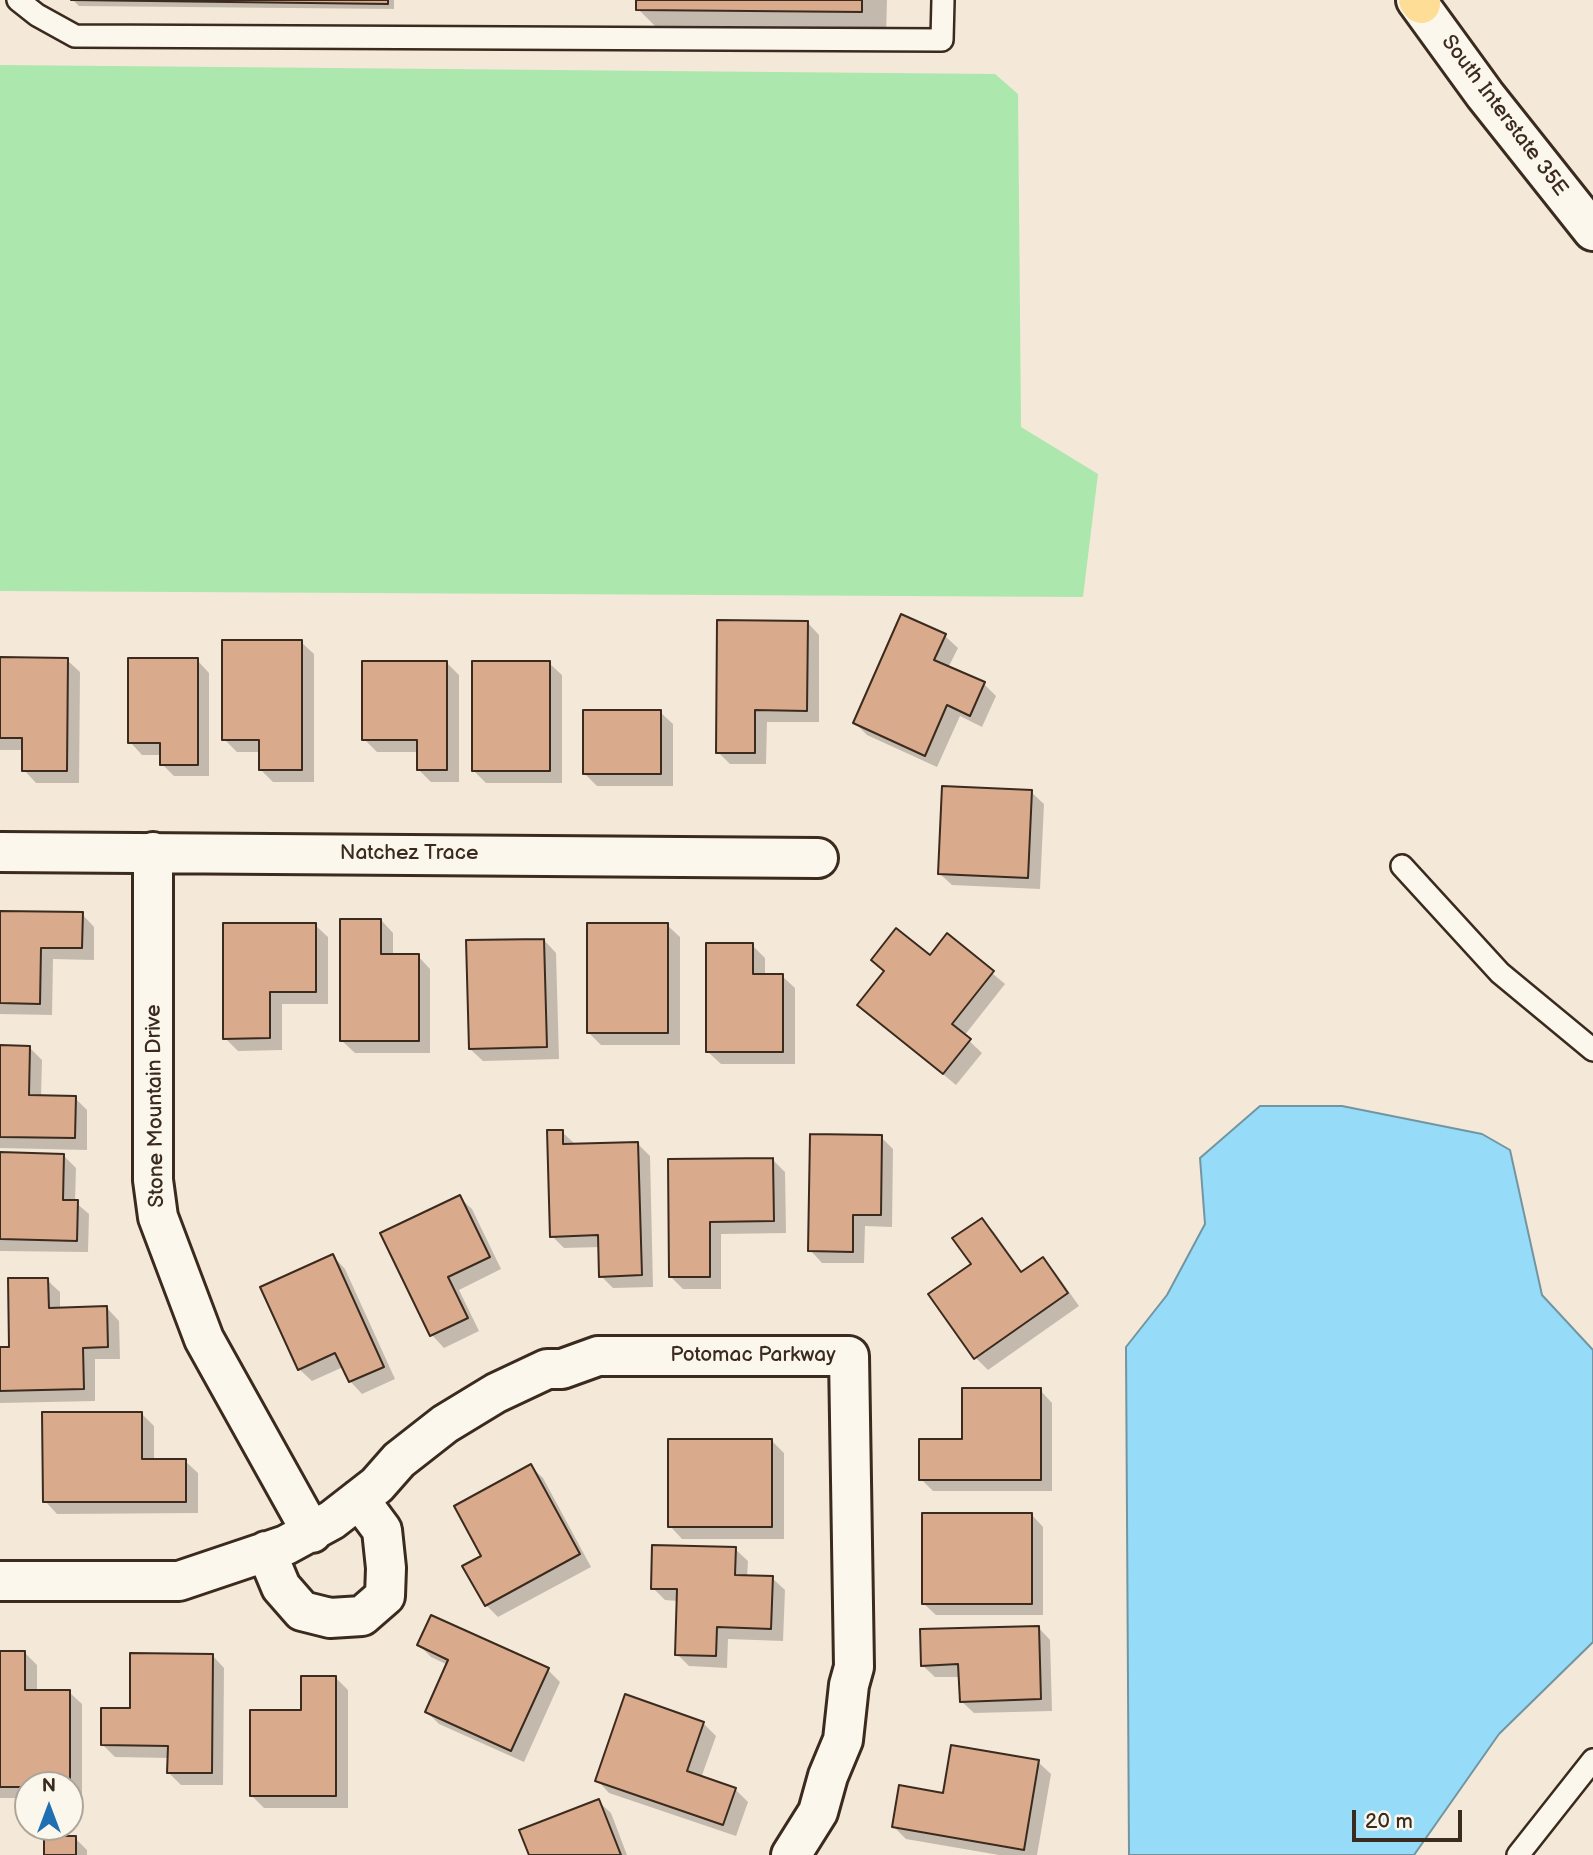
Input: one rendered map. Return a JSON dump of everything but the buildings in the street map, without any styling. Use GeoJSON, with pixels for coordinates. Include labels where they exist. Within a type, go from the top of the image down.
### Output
{"type":"FeatureCollection","features":[{"type":"Feature","properties":{"kind":"street","name":"South Interstate 35E"},"geometry":{"type":"LineString","coordinates":[[1418,1],[1485,95],[1593,232]]}},
{"type":"Feature","properties":{"kind":"street","name":"Natchez Trace"},"geometry":{"type":"LineString","coordinates":[[0,852],[818,858]]}},
{"type":"Feature","properties":{"kind":"street","name":"Stone Mountain Drive"},"geometry":{"type":"LineString","coordinates":[[153,852],[153,1180],[158,1217],[204,1339],[312,1533]]}},
{"type":"Feature","properties":{"kind":"street","name":"Potomac Parkway"},"geometry":{"type":"LineString","coordinates":[[0,1581],[179,1581],[286,1545],[332,1520],[377,1485],[399,1460],[445,1424],[496,1393],[547,1369],[562,1369],[598,1356],[849,1356],[854,1667],[849,1685],[844,1741],[828,1776],[818,1812],[791,1855]]}},
{"type":"Feature","properties":{"kind":"street"},"geometry":{"type":"LineString","coordinates":[[266,1551],[281,1587],[302,1611],[330,1618],[362,1616],[385,1596],[386,1568],[382,1530],[359,1499]]}},
{"type":"Feature","properties":{"kind":"lane"},"geometry":{"type":"LineString","coordinates":[[18,0],[37,15],[75,36],[942,40],[943,0]]}},
{"type":"Feature","properties":{"kind":"lane"},"geometry":{"type":"LineString","coordinates":[[1402,866],[1500,973],[1593,1050]]}},
{"type":"Feature","properties":{"kind":"lane"},"geometry":{"type":"LineString","coordinates":[[1518,1855],[1593,1760]]}},
{"type":"Feature","properties":{"kind":"green space"},"geometry":{"type":"Polygon","coordinates":[[[0,65],[995,74],[1018,94],[1021,427],[1098,474],[1083,597],[0,591],[0,65]]]}},
{"type":"Feature","properties":{"kind":"water"},"geometry":{"type":"Polygon","coordinates":[[[1260,1106],[1342,1106],[1482,1134],[1510,1150],[1542,1295],[1593,1350],[1593,1642],[1499,1734],[1414,1855],[1129,1855],[1126,1347],[1167,1295],[1205,1224],[1200,1158],[1260,1106]]]}}]}
